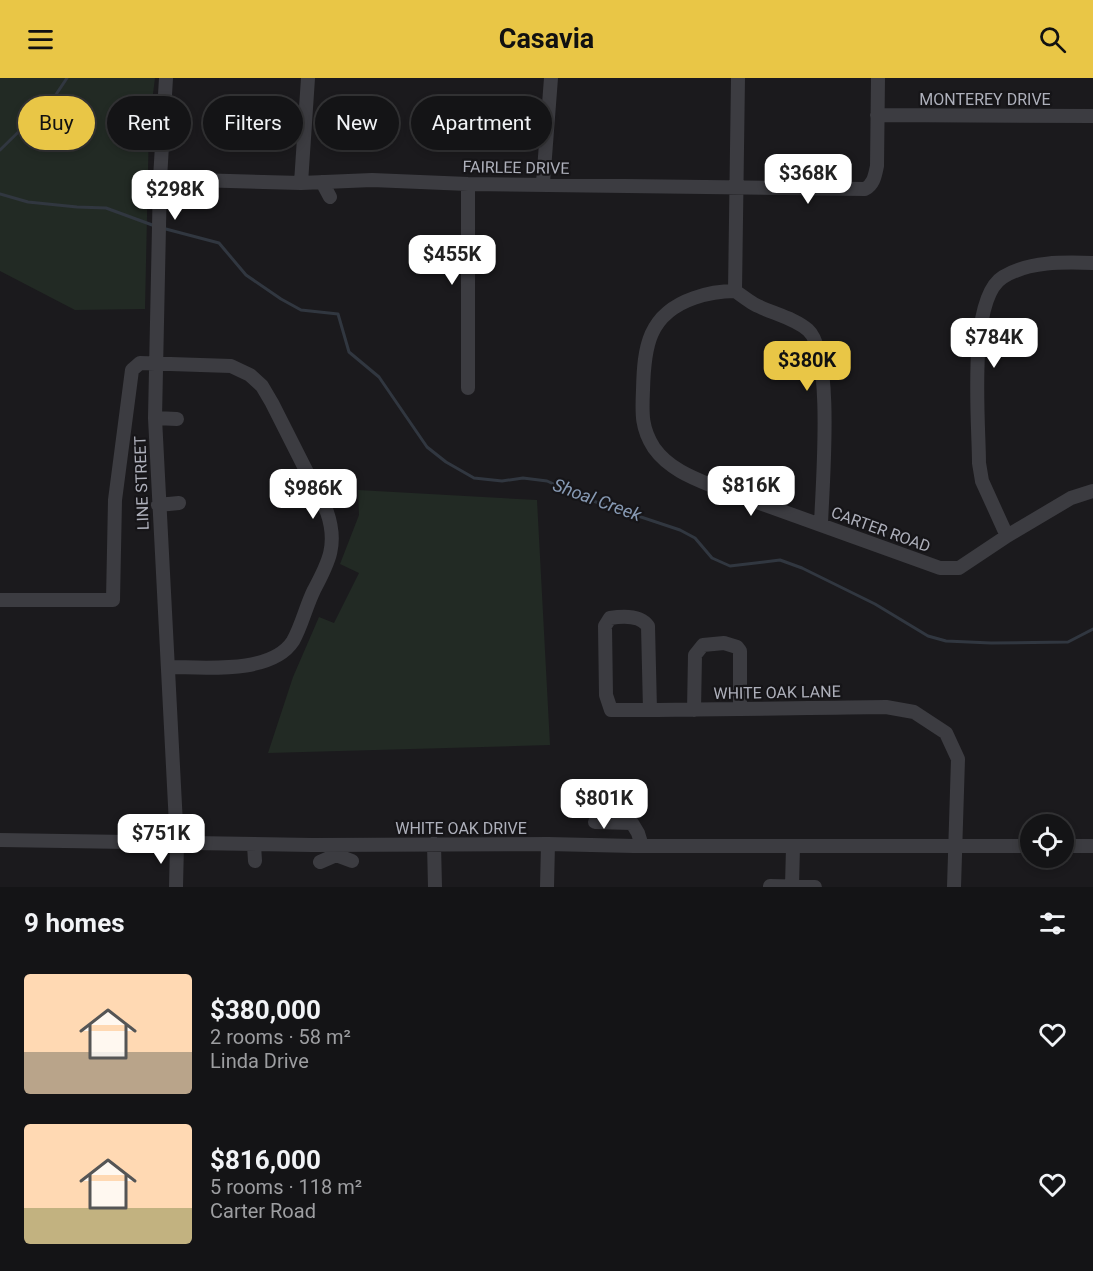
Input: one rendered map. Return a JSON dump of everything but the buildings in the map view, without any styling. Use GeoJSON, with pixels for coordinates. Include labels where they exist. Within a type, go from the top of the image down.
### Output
{"type":"FeatureCollection","features":[{"type":"Feature","properties":{"kind":"street","name":"LINE STREET"},"geometry":{"type":"LineString","coordinates":[[166,78],[160,179],[158,363],[155,418],[177,844],[176,887]]}},
{"type":"Feature","properties":{"kind":"street"},"geometry":{"type":"LineString","coordinates":[[301,183],[308,78]]}},
{"type":"Feature","properties":{"kind":"street"},"geometry":{"type":"LineString","coordinates":[[543,183],[551,78]]}},
{"type":"Feature","properties":{"kind":"street"},"geometry":{"type":"LineString","coordinates":[[738,78],[735,291],[754,304],[808,330],[818,345],[822,366],[825,415],[821,525]]}},
{"type":"Feature","properties":{"kind":"street"},"geometry":{"type":"LineString","coordinates":[[877,115],[878,78]]}},
{"type":"Feature","properties":{"kind":"street","name":"FAIRLEE DRIVE"},"geometry":{"type":"LineString","coordinates":[[160,179],[301,183],[372,180],[468,184],[543,183],[858,190],[870,186],[877,166],[877,115]]}},
{"type":"Feature","properties":{"kind":"street","name":"MONTEREY DRIVE"},"geometry":{"type":"LineString","coordinates":[[877,115],[1093,116]]}},
{"type":"Feature","properties":{"kind":"street"},"geometry":{"type":"LineString","coordinates":[[322,183],[330,197]]}},
{"type":"Feature","properties":{"kind":"street"},"geometry":{"type":"LineString","coordinates":[[468,184],[468,388]]}},
{"type":"Feature","properties":{"kind":"street"},"geometry":{"type":"LineString","coordinates":[[1007,536],[982,481],[979,463],[978,340],[981,318],[989,296],[1001,278],[1022,268],[1040,265],[1093,263]]}},
{"type":"Feature","properties":{"kind":"street","name":"CARTER ROAD"},"geometry":{"type":"LineString","coordinates":[[735,291],[720,291],[680,303],[663,315],[653,328],[643,367],[643,428],[665,461],[682,473],[940,568],[959,568],[1071,498],[1093,491]]}},
{"type":"Feature","properties":{"kind":"street"},"geometry":{"type":"LineString","coordinates":[[0,600],[113,600],[115,500],[132,370],[140,363],[231,366],[250,375],[262,386],[327,512],[332,527],[333,543],[292,643],[281,653],[267,661],[248,666],[168,668]]}},
{"type":"Feature","properties":{"kind":"street"},"geometry":{"type":"LineString","coordinates":[[155,418],[177,418]]}},
{"type":"Feature","properties":{"kind":"street"},"geometry":{"type":"LineString","coordinates":[[111,423],[125,422]]}},
{"type":"Feature","properties":{"kind":"street"},"geometry":{"type":"LineString","coordinates":[[158,505],[179,503]]}},
{"type":"Feature","properties":{"kind":"street","name":"WHITE OAK LANE"},"geometry":{"type":"LineString","coordinates":[[650,710],[648,626],[645,621],[637,618],[610,618],[605,626],[606,695],[611,710],[650,710],[694,710],[886,707],[914,712],[946,734],[958,759],[954,887]]}},
{"type":"Feature","properties":{"kind":"street"},"geometry":{"type":"LineString","coordinates":[[694,710],[695,655],[703,645],[715,643],[737,647],[740,651],[740,708]]}},
{"type":"Feature","properties":{"kind":"street"},"geometry":{"type":"LineString","coordinates":[[595,822],[632,823],[642,846]]}},
{"type":"Feature","properties":{"kind":"street","name":"WHITE OAK DRIVE"},"geometry":{"type":"LineString","coordinates":[[0,840],[254,845],[336,850],[434,844],[793,847],[1020,846]]}},
{"type":"Feature","properties":{"kind":"street"},"geometry":{"type":"LineString","coordinates":[[434,844],[435,887]]}},
{"type":"Feature","properties":{"kind":"street"},"geometry":{"type":"LineString","coordinates":[[547,887],[548,844]]}},
{"type":"Feature","properties":{"kind":"street"},"geometry":{"type":"LineString","coordinates":[[254,845],[255,861]]}},
{"type":"Feature","properties":{"kind":"street"},"geometry":{"type":"LineString","coordinates":[[1074,846],[1093,846]]}},
{"type":"Feature","properties":{"kind":"street"},"geometry":{"type":"LineString","coordinates":[[792,886],[793,847]]}},
{"type":"Feature","properties":{"kind":"street"},"geometry":{"type":"LineString","coordinates":[[320,862],[336,850],[352,861]]}},
{"type":"Feature","properties":{"kind":"street"},"geometry":{"type":"LineString","coordinates":[[770,886],[815,887]]}},
{"type":"Feature","properties":{"kind":"shaded area"},"geometry":{"type":"Polygon","coordinates":[[[0,78],[155,78],[153,96],[107,96],[107,150],[148,150],[145,309],[75,310],[0,271],[0,78]]]}},
{"type":"Feature","properties":{"kind":"shaded area"},"geometry":{"type":"Polygon","coordinates":[[[358,490],[537,500],[550,745],[268,753],[293,677],[319,617],[334,623],[359,573],[340,564],[359,515],[358,490]]]}},
{"type":"Feature","properties":{"kind":"waterway","name":"Shoal Creek"},"geometry":{"type":"LineString","coordinates":[[0,150],[55,96],[67,78]]}},
{"type":"Feature","properties":{"kind":"waterway","name":"Shoal Creek"},"geometry":{"type":"LineString","coordinates":[[0,194],[28,202],[106,208],[155,226]]}},
{"type":"Feature","properties":{"kind":"waterway","name":"Shoal Creek"},"geometry":{"type":"LineString","coordinates":[[162,228],[219,243],[246,275],[301,310],[338,314],[349,352],[379,377],[427,447],[446,462],[474,478],[502,481],[523,478],[547,481],[587,499],[680,530],[695,538],[712,558],[730,566],[780,560],[802,568],[875,604],[928,636],[946,641],[1068,642],[1093,629]]}}]}
